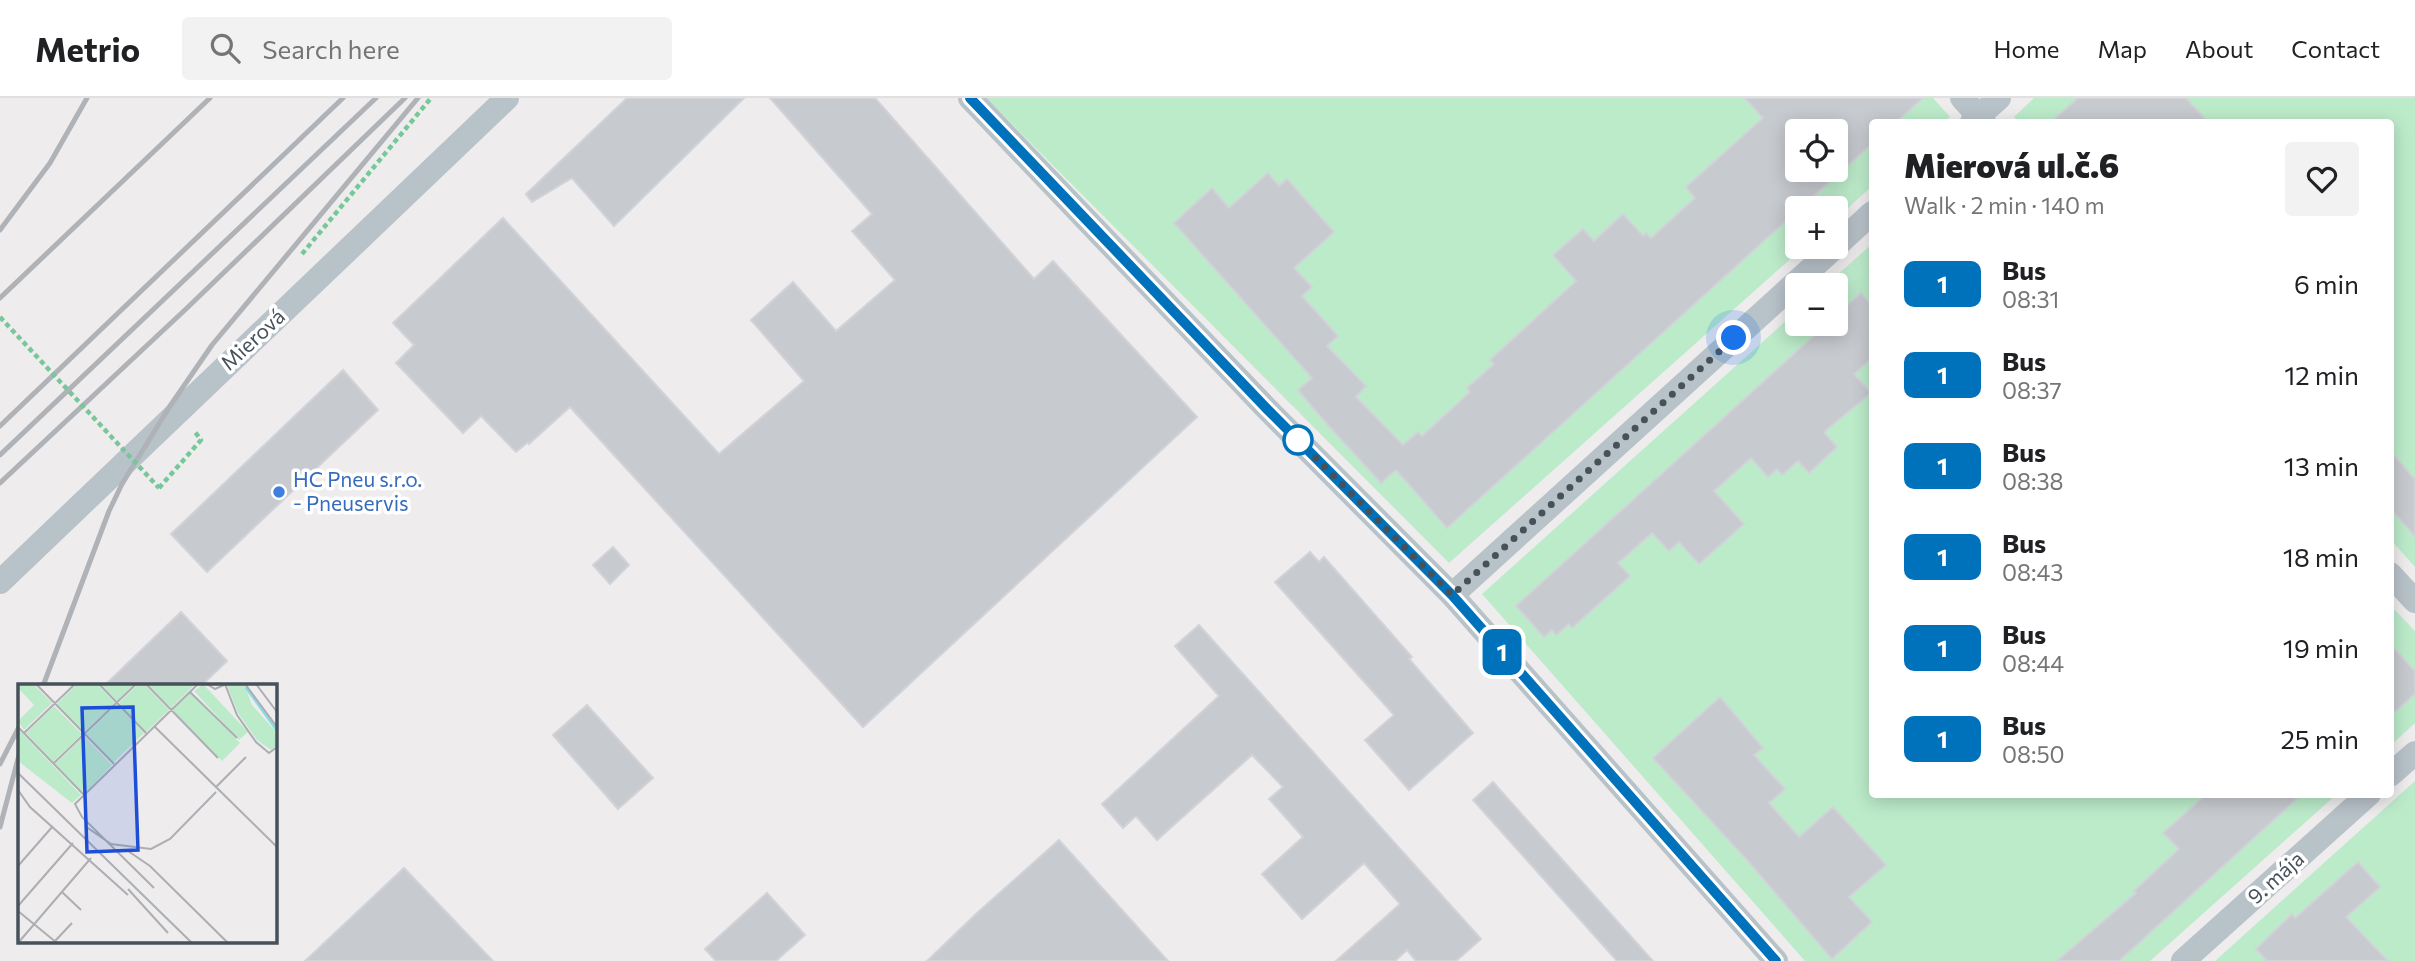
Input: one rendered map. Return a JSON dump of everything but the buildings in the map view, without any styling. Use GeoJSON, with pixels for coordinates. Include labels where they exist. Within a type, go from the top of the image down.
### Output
{"type":"FeatureCollection","features":[{"type":"Feature","properties":{"kind":"street","name":"Mierová"},"geometry":{"type":"LineString","coordinates":[[0,582],[507,98]]}},
{"type":"Feature","properties":{"kind":"street"},"geometry":{"type":"LineString","coordinates":[[970,98],[1267,409],[1452,595],[1776,961]]}},
{"type":"Feature","properties":{"kind":"street"},"geometry":{"type":"LineString","coordinates":[[1974,115],[1999,98]]}},
{"type":"Feature","properties":{"kind":"street"},"geometry":{"type":"LineString","coordinates":[[1848,234],[1869,216]]}},
{"type":"Feature","properties":{"kind":"street"},"geometry":{"type":"LineString","coordinates":[[1452,595],[1821,259]]}},
{"type":"Feature","properties":{"kind":"street"},"geometry":{"type":"LineString","coordinates":[[2394,578],[2415,601]]}},
{"type":"Feature","properties":{"kind":"street"},"geometry":{"type":"LineString","coordinates":[[2394,771],[2415,753]]}},
{"type":"Feature","properties":{"kind":"street","name":"9. mája"},"geometry":{"type":"LineString","coordinates":[[2183,961],[2364,798]]}},
{"type":"Feature","properties":{"kind":"path"},"geometry":{"type":"LineString","coordinates":[[296,261],[431,98]]}},
{"type":"Feature","properties":{"kind":"path"},"geometry":{"type":"LineString","coordinates":[[0,317],[159,488],[201,440]]}},
{"type":"Feature","properties":{"kind":"green space"},"geometry":{"type":"Polygon","coordinates":[[[986,98],[1933,98],[1950,117],[1948,119],[1869,119],[1869,189],[1848,208],[1848,196],[1785,196],[1785,259],[1791,259],[1449,563],[986,98]]]}},
{"type":"Feature","properties":{"kind":"green space"},"geometry":{"type":"Polygon","coordinates":[[[2034,98],[2415,98],[2415,567],[2394,543],[2394,119],[2014,117],[2034,98]]]}},
{"type":"Feature","properties":{"kind":"green space"},"geometry":{"type":"Polygon","coordinates":[[[1869,247],[1869,798],[2333,798],[2150,961],[1805,961],[1482,594],[1785,322],[1785,336],[1848,336],[1848,273],[1839,273],[1869,247]]]}},
{"type":"Feature","properties":{"kind":"green space"},"geometry":{"type":"Polygon","coordinates":[[[2394,609],[2415,631],[2415,723],[2394,742],[2394,609]]]}},
{"type":"Feature","properties":{"kind":"green space"},"geometry":{"type":"Polygon","coordinates":[[[2415,781],[2415,961],[2215,961],[2415,781]]]}},
{"type":"Feature","properties":{"kind":"railway"},"geometry":{"type":"LineString","coordinates":[[0,230],[50,163],[87,98]]}},
{"type":"Feature","properties":{"kind":"railway"},"geometry":{"type":"LineString","coordinates":[[0,298],[210,98]]}},
{"type":"Feature","properties":{"kind":"railway"},"geometry":{"type":"LineString","coordinates":[[0,426],[343,98]]}},
{"type":"Feature","properties":{"kind":"railway"},"geometry":{"type":"LineString","coordinates":[[0,455],[376,98]]}},
{"type":"Feature","properties":{"kind":"railway"},"geometry":{"type":"LineString","coordinates":[[0,483],[405,98]]}},
{"type":"Feature","properties":{"kind":"railway"},"geometry":{"type":"LineString","coordinates":[[44,684],[109,511],[122,484],[170,406],[212,345],[418,98]]}},
{"type":"Feature","properties":{"kind":"railway"},"geometry":{"type":"LineString","coordinates":[[0,764],[18,729]]}},
{"type":"Feature","properties":{"kind":"railway"},"geometry":{"type":"LineString","coordinates":[[0,827],[18,759]]}},
{"type":"Feature","properties":{"kind":"bus line","name":"1"},"geometry":{"type":"LineString","coordinates":[[970,98],[1267,409],[1452,595],[1776,961]]}},
{"type":"Feature","properties":{"kind":"place","name":"HC Pneu s.r.o. - Pneuservis"},"geometry":{"type":"Point","coordinates":[279,492]}},
{"type":"Feature","properties":{"kind":"route"},"geometry":{"type":"LineString","coordinates":[[1298,440],[1452,595],[1734,338]]}}]}
